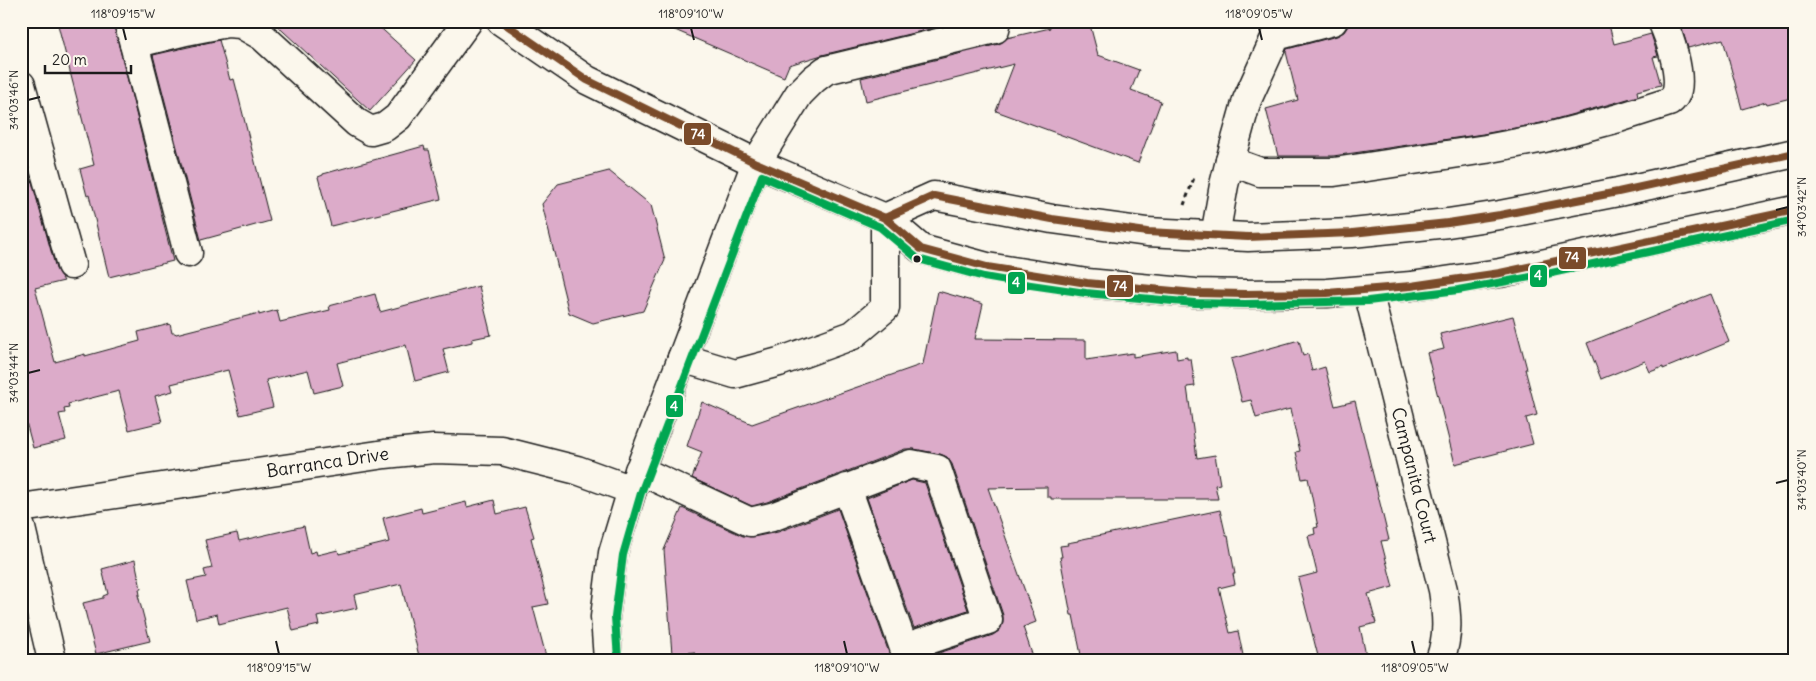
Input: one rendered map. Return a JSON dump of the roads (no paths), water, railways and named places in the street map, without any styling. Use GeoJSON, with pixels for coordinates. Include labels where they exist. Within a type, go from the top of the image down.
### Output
{"type":"FeatureCollection","features":[{"type":"Feature","properties":{"kind":"main road"},"geometry":{"type":"LineString","coordinates":[[188,253],[131,33],[186,31],[227,24],[241,24],[262,36],[356,123],[371,130],[385,127],[398,117],[468,21]]}},
{"type":"Feature","properties":{"kind":"main road"},"geometry":{"type":"LineString","coordinates":[[500,21],[587,80],[756,163],[885,218],[921,248],[987,266],[1070,280],[1195,293],[1286,294],[1368,291],[1500,273],[1795,210]]}},
{"type":"Feature","properties":{"kind":"main road"},"geometry":{"type":"LineString","coordinates":[[608,660],[605,617],[613,553],[635,480],[756,163],[799,94],[814,78],[826,70],[995,29],[997,21]]}},
{"type":"Feature","properties":{"kind":"main road"},"geometry":{"type":"LineString","coordinates":[[1214,236],[1224,185],[1247,100],[1276,36],[1333,21]]}},
{"type":"Feature","properties":{"kind":"main road"},"geometry":{"type":"LineString","coordinates":[[1230,161],[1260,172],[1343,171],[1544,138],[1619,118],[1669,102],[1675,97],[1678,90],[1677,74],[1667,32],[1662,21]]}},
{"type":"Feature","properties":{"kind":"main road"},"geometry":{"type":"LineString","coordinates":[[21,85],[71,265]]}},
{"type":"Feature","properties":{"kind":"main road"},"geometry":{"type":"LineString","coordinates":[[885,218],[934,196],[1052,219],[1147,232],[1214,236],[1334,234],[1448,223],[1500,215],[1609,194],[1795,153]]}},
{"type":"Feature","properties":{"kind":"main road"},"geometry":{"type":"LineString","coordinates":[[682,358],[735,374],[779,362],[854,335],[885,308],[885,218]]}},
{"type":"Feature","properties":{"kind":"main road","name":"Campanita Court"},"geometry":{"type":"LineString","coordinates":[[1368,291],[1443,590],[1447,617],[1446,643],[1440,660]]}},
{"type":"Feature","properties":{"kind":"main road","name":"Barranca Drive"},"geometry":{"type":"LineString","coordinates":[[21,508],[375,455],[434,449],[502,451],[577,470],[635,480],[750,522],[772,517],[847,488],[911,464],[937,469],[988,620],[904,648],[847,488]]}},
{"type":"Feature","properties":{"kind":"main road"},"geometry":{"type":"LineString","coordinates":[[21,528],[52,660]]}}]}
